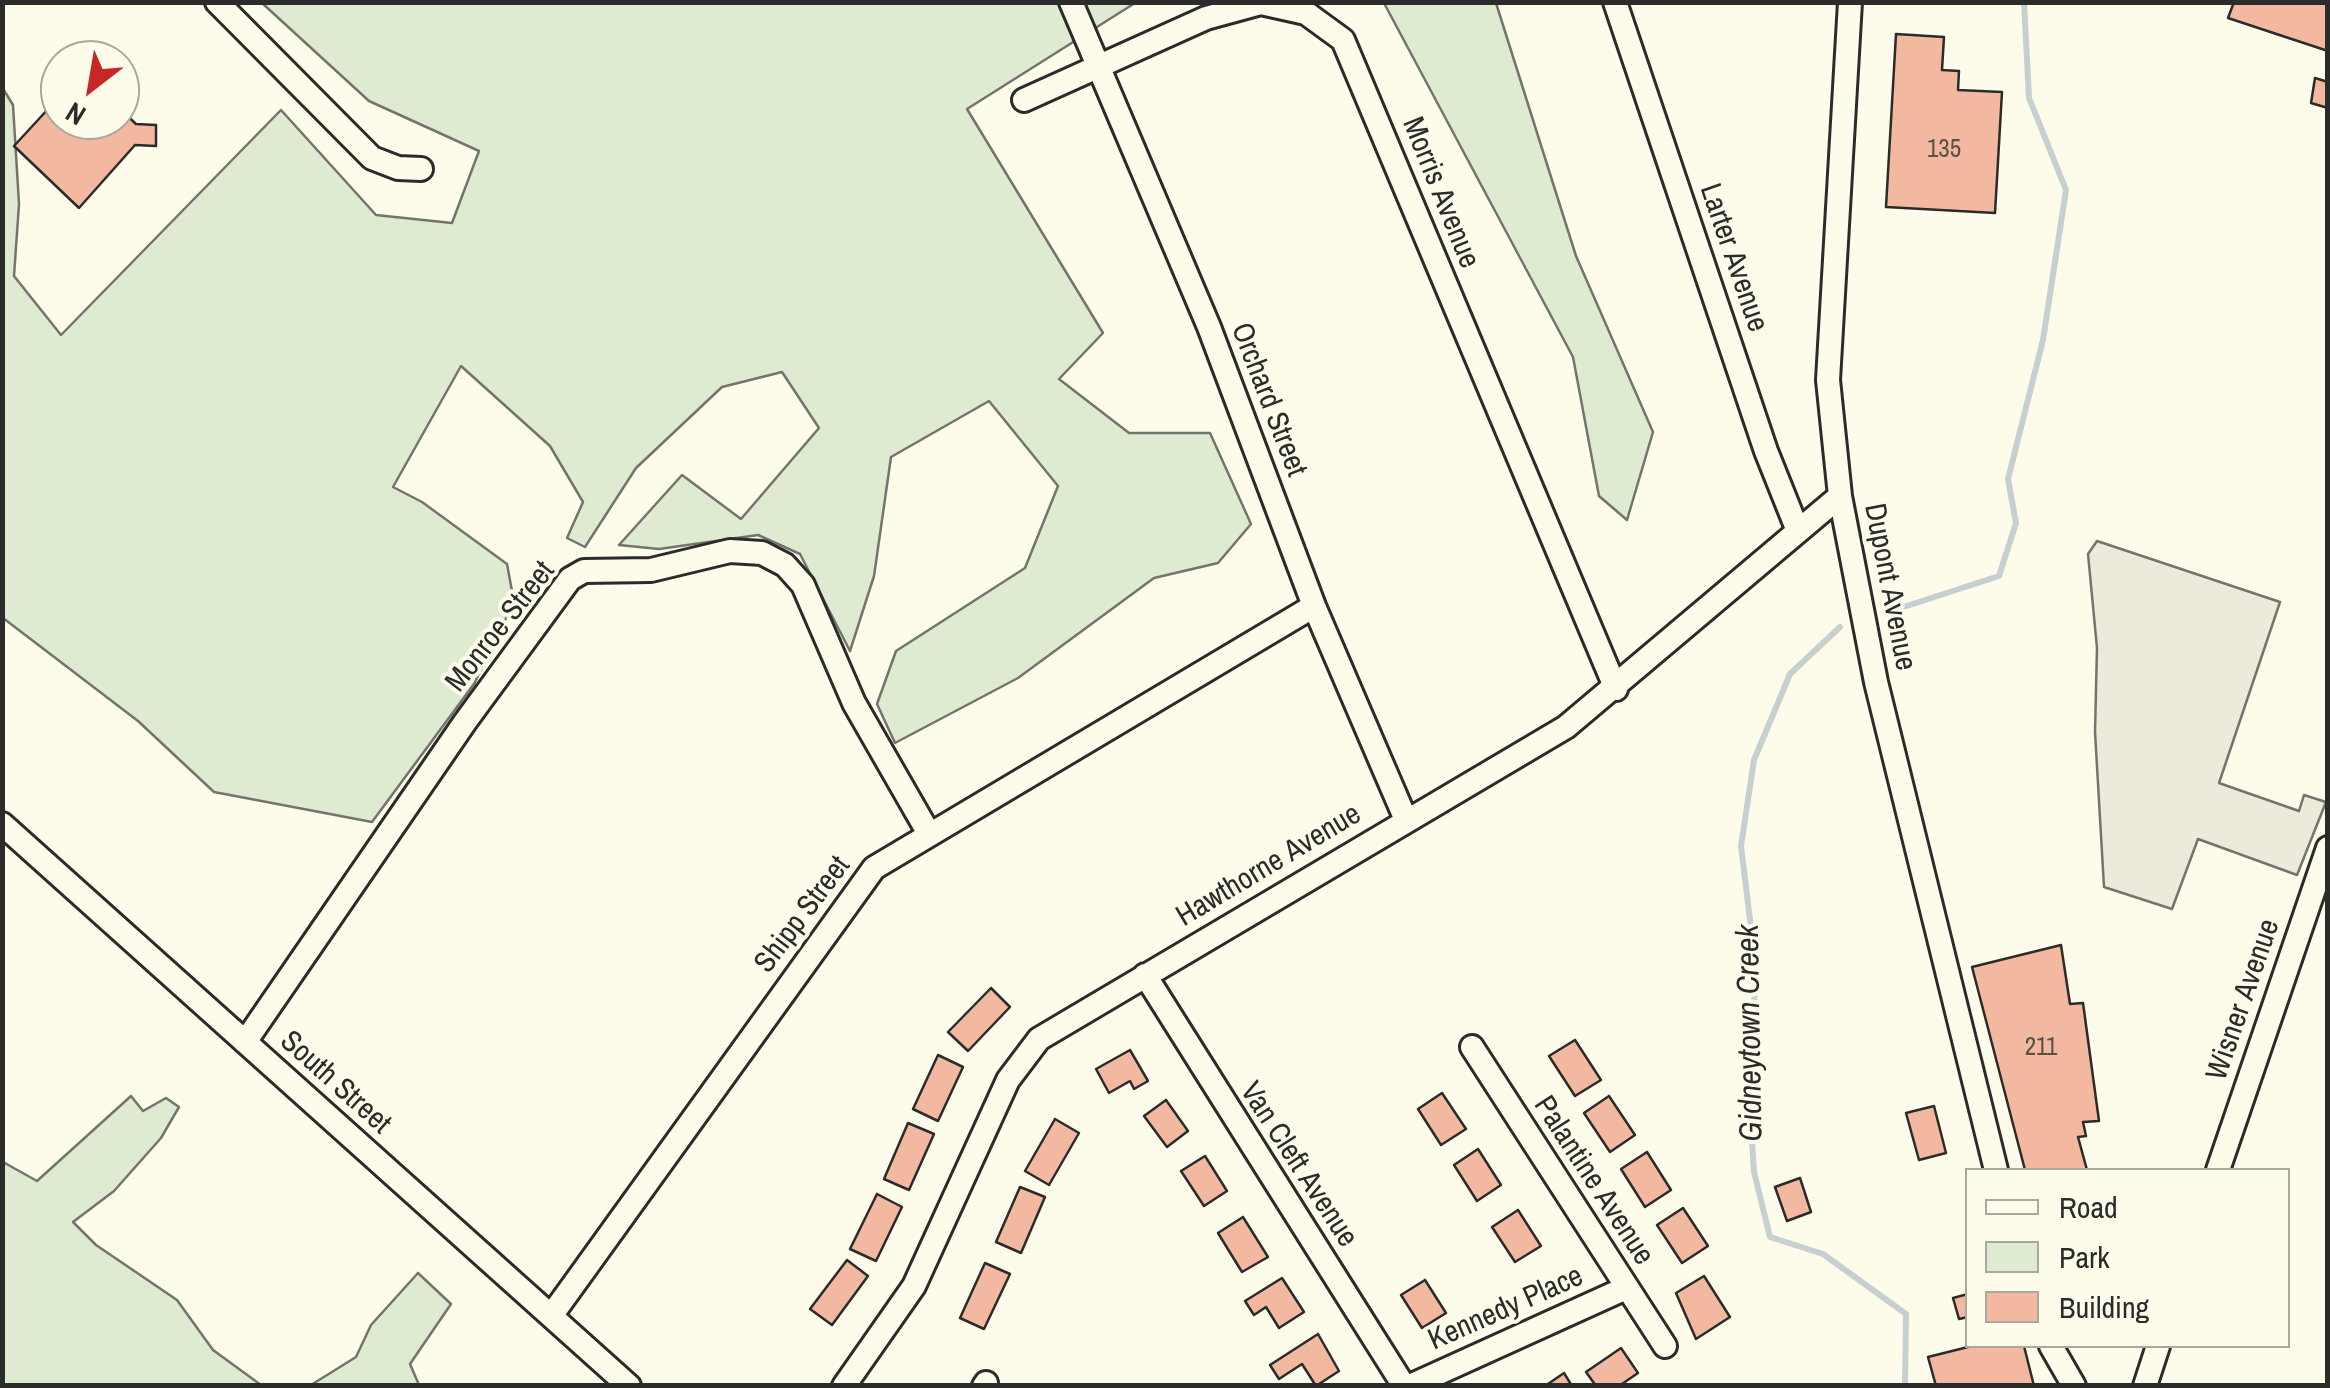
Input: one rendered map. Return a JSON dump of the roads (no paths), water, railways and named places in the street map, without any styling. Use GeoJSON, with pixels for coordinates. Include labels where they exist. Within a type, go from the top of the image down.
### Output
{"type":"FeatureCollection","features":[{"type":"Feature","properties":{"kind":"street"},"geometry":{"type":"LineString","coordinates":[[217,2],[372,158],[398,168],[421,169]]}},
{"type":"Feature","properties":{"kind":"street","name":"Orchard Street"},"geometry":{"type":"LineString","coordinates":[[1071,2],[1209,327],[1314,606],[1406,820]]}},
{"type":"Feature","properties":{"kind":"street","name":"Morris Avenue"},"geometry":{"type":"LineString","coordinates":[[1024,100],[1206,18],[1261,2],[1306,13],[1342,40],[1616,689]]}},
{"type":"Feature","properties":{"kind":"street","name":"Larter Avenue"},"geometry":{"type":"LineString","coordinates":[[1615,2],[1760,432],[1798,532]]}},
{"type":"Feature","properties":{"kind":"street","name":"Dupont Avenue"},"geometry":{"type":"LineString","coordinates":[[1850,2],[1828,380],[1840,496],[1876,682],[1996,1168]]}},
{"type":"Feature","properties":{"kind":"street","name":"Hawthorne Avenue"},"geometry":{"type":"LineString","coordinates":[[844,1386],[914,1286],[1008,1080],[1024,1054],[1145,975],[1528,752],[1616,689],[1840,496]]}},
{"type":"Feature","properties":{"kind":"street","name":"Monroe Street"},"geometry":{"type":"LineString","coordinates":[[244,1042],[465,722],[570,579],[584,571],[652,570],[730,551],[762,554],[785,565],[803,585],[854,702],[928,832]]}},
{"type":"Feature","properties":{"kind":"street","name":"Shipp Street"},"geometry":{"type":"LineString","coordinates":[[551,1316],[863,879],[928,832],[1314,606]]}},
{"type":"Feature","properties":{"kind":"street","name":"South Street"},"geometry":{"type":"LineString","coordinates":[[2,824],[629,1386]]}},
{"type":"Feature","properties":{"kind":"street","name":"Wisner Avenue"},"geometry":{"type":"LineString","coordinates":[[2219,1168],[2328,848]]}},
{"type":"Feature","properties":{"kind":"street","name":"Van Cleft Avenue"},"geometry":{"type":"LineString","coordinates":[[1145,975],[1407,1386]]}},
{"type":"Feature","properties":{"kind":"street","name":"Palantine Avenue"},"geometry":{"type":"LineString","coordinates":[[1472,1048],[1665,1346]]}},
{"type":"Feature","properties":{"kind":"street","name":"Kennedy Place"},"geometry":{"type":"LineString","coordinates":[[1407,1386],[1626,1288]]}},
{"type":"Feature","properties":{"kind":"street"},"geometry":{"type":"LineString","coordinates":[[2052,1348],[2074,1386]]}},
{"type":"Feature","properties":{"kind":"street"},"geometry":{"type":"LineString","coordinates":[[2145,1386],[2157,1348]]}},
{"type":"Feature","properties":{"kind":"waterway","name":"Gidneytown Creek"},"geometry":{"type":"LineString","coordinates":[[1885,613],[1999,576],[2016,523],[2008,479],[2043,340],[2066,190],[2029,98],[2024,2]]}},
{"type":"Feature","properties":{"kind":"waterway","name":"Gidneytown Creek"},"geometry":{"type":"LineString","coordinates":[[1840,627],[1790,674],[1754,760],[1741,846],[1756,969],[1749,1095],[1754,1172],[1770,1237],[1823,1254],[1906,1314],[1905,1386]]}}]}
